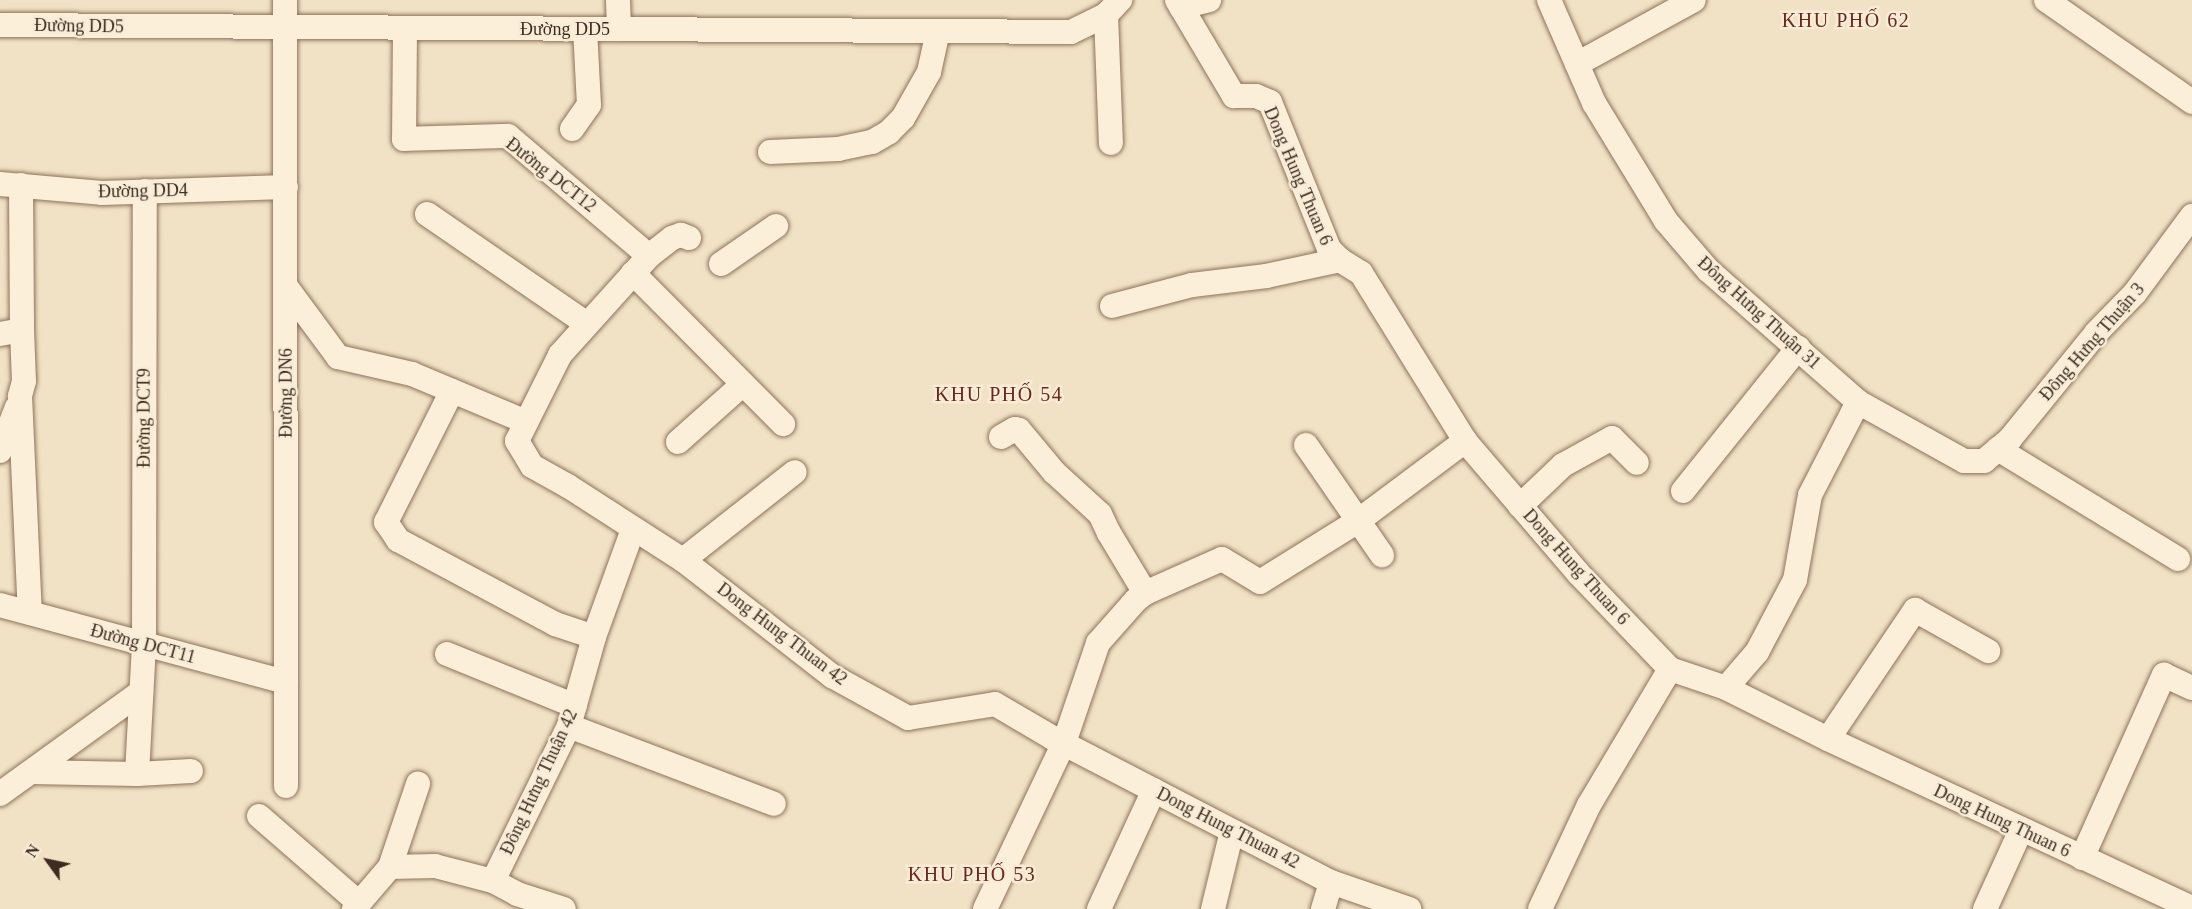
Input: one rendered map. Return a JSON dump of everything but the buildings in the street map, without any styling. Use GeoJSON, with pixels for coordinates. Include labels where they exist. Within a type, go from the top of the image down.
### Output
{"type":"FeatureCollection","features":[{"type":"Feature","properties":{"kind":"street","name":"Đường DN6"},"geometry":{"type":"LineString","coordinates":[[285,0],[286,786]]}},
{"type":"Feature","properties":{"kind":"street"},"geometry":{"type":"LineString","coordinates":[[618,0],[619,30]]}},
{"type":"Feature","properties":{"kind":"street"},"geometry":{"type":"LineString","coordinates":[[1179,3],[1209,0]]}},
{"type":"Feature","properties":{"kind":"street","name":"Đông Hưng Thuận 31"},"geometry":{"type":"LineString","coordinates":[[1549,0],[1594,103],[1666,221],[1713,275],[1858,402],[1964,461],[1991,455]]}},
{"type":"Feature","properties":{"kind":"street"},"geometry":{"type":"LineString","coordinates":[[1577,64],[1694,0]]}},
{"type":"Feature","properties":{"kind":"street"},"geometry":{"type":"LineString","coordinates":[[2046,0],[2192,102]]}},
{"type":"Feature","properties":{"kind":"street","name":"Dong Hung Thuan 6"},"geometry":{"type":"LineString","coordinates":[[1179,3],[1234,96],[1256,96],[1270,102],[1326,243],[1340,260],[1361,273],[1465,441],[1578,573],[1670,669],[1726,688],[1828,739],[2192,908]]}},
{"type":"Feature","properties":{"kind":"street","name":"Đường DD5"},"geometry":{"type":"LineString","coordinates":[[0,25],[1071,32],[1113,8]]}},
{"type":"Feature","properties":{"kind":"street"},"geometry":{"type":"LineString","coordinates":[[1111,143],[1113,8]]}},
{"type":"Feature","properties":{"kind":"street","name":"Đường DCT12"},"geometry":{"type":"LineString","coordinates":[[405,29],[404,139],[508,136],[641,265]]}},
{"type":"Feature","properties":{"kind":"street"},"geometry":{"type":"LineString","coordinates":[[572,129],[589,105],[585,29]]}},
{"type":"Feature","properties":{"kind":"street"},"geometry":{"type":"LineString","coordinates":[[770,152],[838,149],[872,142],[889,132],[903,118],[928,72],[938,31]]}},
{"type":"Feature","properties":{"kind":"street"},"geometry":{"type":"LineString","coordinates":[[10,184],[11,332],[24,381],[21,396],[10,610]]}},
{"type":"Feature","properties":{"kind":"street","name":"Đường DD4"},"geometry":{"type":"LineString","coordinates":[[10,184],[102,193],[286,187]]}},
{"type":"Feature","properties":{"kind":"street","name":"Đường DCT9"},"geometry":{"type":"LineString","coordinates":[[137,774],[144,644],[145,192]]}},
{"type":"Feature","properties":{"kind":"street"},"geometry":{"type":"LineString","coordinates":[[427,214],[587,324]]}},
{"type":"Feature","properties":{"kind":"street","name":"Đông Hưng Thuận 3"},"geometry":{"type":"LineString","coordinates":[[1991,455],[2010,439],[2096,333],[2135,293],[2192,216]]}},
{"type":"Feature","properties":{"kind":"street"},"geometry":{"type":"LineString","coordinates":[[721,264],[776,226]]}},
{"type":"Feature","properties":{"kind":"street","name":"Dong Hung Thuan 42"},"geometry":{"type":"LineString","coordinates":[[689,238],[681,235],[672,238],[641,265],[560,356],[517,441],[532,466],[568,486],[683,560],[832,676],[908,718],[995,704],[1064,743],[1332,882],[1409,909]]}},
{"type":"Feature","properties":{"kind":"street"},"geometry":{"type":"LineString","coordinates":[[1112,306],[1192,285],[1266,276],[1340,260]]}},
{"type":"Feature","properties":{"kind":"street"},"geometry":{"type":"LineString","coordinates":[[641,265],[743,384],[783,424]]}},
{"type":"Feature","properties":{"kind":"street"},"geometry":{"type":"LineString","coordinates":[[287,288],[338,357],[412,374],[526,422]]}},
{"type":"Feature","properties":{"kind":"street"},"geometry":{"type":"LineString","coordinates":[[1683,491],[1798,348]]}},
{"type":"Feature","properties":{"kind":"street"},"geometry":{"type":"LineString","coordinates":[[678,442],[743,384]]}},
{"type":"Feature","properties":{"kind":"street"},"geometry":{"type":"LineString","coordinates":[[452,391],[386,522],[398,540],[555,624],[594,637]]}},
{"type":"Feature","properties":{"kind":"street"},"geometry":{"type":"LineString","coordinates":[[0,452],[21,396]]}},
{"type":"Feature","properties":{"kind":"street"},"geometry":{"type":"LineString","coordinates":[[1726,688],[1757,652],[1795,580],[1810,495],[1858,402]]}},
{"type":"Feature","properties":{"kind":"street"},"geometry":{"type":"LineString","coordinates":[[1000,437],[1015,429],[1019,430],[1054,472],[1100,514],[1108,533],[1145,593]]}},
{"type":"Feature","properties":{"kind":"street"},"geometry":{"type":"LineString","coordinates":[[1520,506],[1563,465],[1612,438],[1637,463]]}},
{"type":"Feature","properties":{"kind":"street"},"geometry":{"type":"LineString","coordinates":[[985,909],[1064,743],[1098,643],[1145,593],[1222,559],[1260,582],[1358,521],[1465,441]]}},
{"type":"Feature","properties":{"kind":"street"},"geometry":{"type":"LineString","coordinates":[[1306,445],[1382,555]]}},
{"type":"Feature","properties":{"kind":"street"},"geometry":{"type":"LineString","coordinates":[[1991,455],[2178,559]]}},
{"type":"Feature","properties":{"kind":"street"},"geometry":{"type":"LineString","coordinates":[[683,560],[795,472]]}},
{"type":"Feature","properties":{"kind":"street","name":"Đông Hưng Thuận 42"},"geometry":{"type":"LineString","coordinates":[[493,881],[572,716],[594,637],[633,529]]}},
{"type":"Feature","properties":{"kind":"street","name":"Đường DCT11"},"geometry":{"type":"LineString","coordinates":[[10,610],[286,682]]}},
{"type":"Feature","properties":{"kind":"street"},"geometry":{"type":"LineString","coordinates":[[1828,739],[1915,610],[1988,651]]}},
{"type":"Feature","properties":{"kind":"street"},"geometry":{"type":"LineString","coordinates":[[447,654],[572,716],[774,804]]}},
{"type":"Feature","properties":{"kind":"street"},"geometry":{"type":"LineString","coordinates":[[1540,909],[1589,805],[1670,669]]}},
{"type":"Feature","properties":{"kind":"street"},"geometry":{"type":"LineString","coordinates":[[2082,858],[2164,675],[2192,688]]}},
{"type":"Feature","properties":{"kind":"street"},"geometry":{"type":"LineString","coordinates":[[0,794],[141,692]]}},
{"type":"Feature","properties":{"kind":"street"},"geometry":{"type":"LineString","coordinates":[[31,772],[137,774],[191,771]]}},
{"type":"Feature","properties":{"kind":"street"},"geometry":{"type":"LineString","coordinates":[[259,816],[356,906],[390,867],[418,784]]}},
{"type":"Feature","properties":{"kind":"street"},"geometry":{"type":"LineString","coordinates":[[1099,909],[1154,790]]}},
{"type":"Feature","properties":{"kind":"street"},"geometry":{"type":"LineString","coordinates":[[1985,909],[2021,830]]}},
{"type":"Feature","properties":{"kind":"street"},"geometry":{"type":"LineString","coordinates":[[1213,909],[1232,831]]}},
{"type":"Feature","properties":{"kind":"street"},"geometry":{"type":"LineString","coordinates":[[390,867],[435,866],[493,881],[517,894],[564,909]]}},
{"type":"Feature","properties":{"kind":"street"},"geometry":{"type":"LineString","coordinates":[[1323,909],[1332,882]]}},
{"type":"Feature","properties":{"kind":"district","name":"KHU PHỐ 62"},"geometry":{"type":"Point","coordinates":[1846,20]}},
{"type":"Feature","properties":{"kind":"district","name":"KHU PHỐ 54"},"geometry":{"type":"Point","coordinates":[999,394]}},
{"type":"Feature","properties":{"kind":"district","name":"KHU PHỐ 53"},"geometry":{"type":"Point","coordinates":[972,874]}}]}
